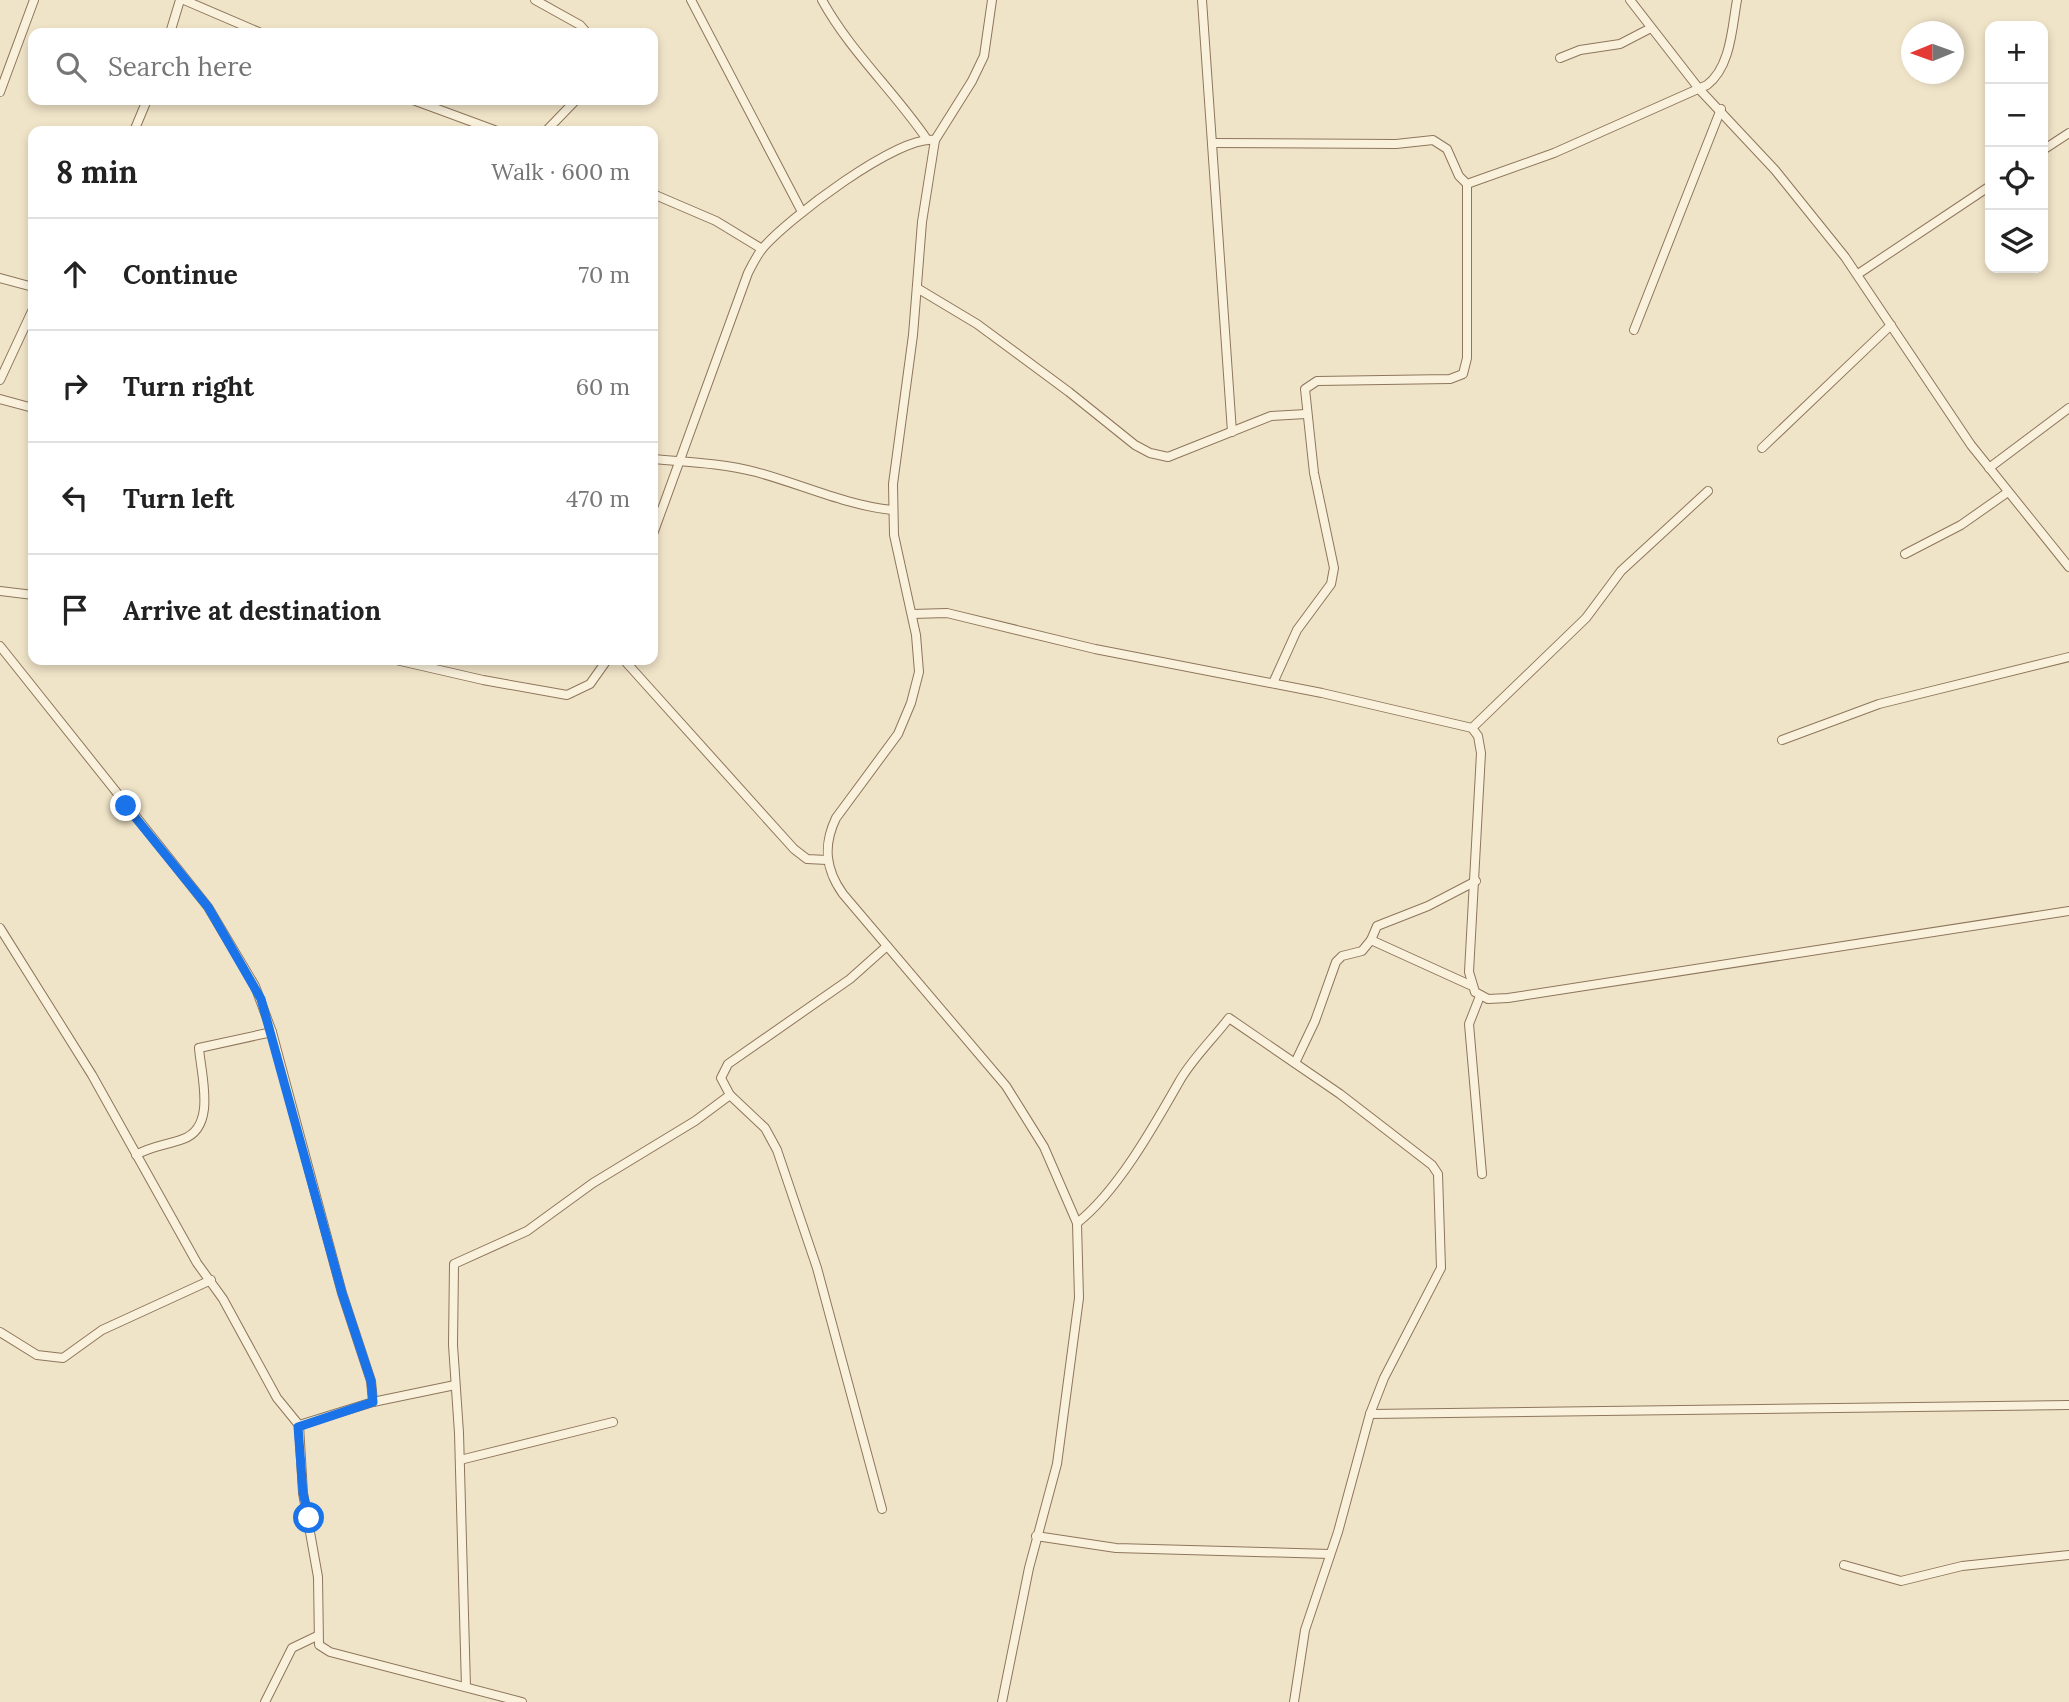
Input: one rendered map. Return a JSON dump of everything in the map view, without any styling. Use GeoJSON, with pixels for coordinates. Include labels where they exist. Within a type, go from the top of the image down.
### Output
{"type":"FeatureCollection","features":[{"type":"Feature","properties":{"kind":"street"},"geometry":{"type":"LineString","coordinates":[[0,92],[34,0]]}},
{"type":"Feature","properties":{"kind":"street"},"geometry":{"type":"LineString","coordinates":[[172,28],[182,0],[249,28]]}},
{"type":"Feature","properties":{"kind":"street"},"geometry":{"type":"LineString","coordinates":[[535,0],[583,28]]}},
{"type":"Feature","properties":{"kind":"street"},"geometry":{"type":"LineString","coordinates":[[691,0],[802,212]]}},
{"type":"Feature","properties":{"kind":"street"},"geometry":{"type":"LineString","coordinates":[[822,0],[849,43],[884,82],[926,138]]}},
{"type":"Feature","properties":{"kind":"street"},"geometry":{"type":"LineString","coordinates":[[992,0],[984,56],[972,81],[935,139],[922,222],[892,510],[897,552],[912,614],[919,672],[911,703],[898,734],[836,818],[829,838],[827,860],[836,884],[1020,1106],[1054,1166],[1077,1223],[1079,1298],[1057,1464],[1037,1535],[1002,1702]]}},
{"type":"Feature","properties":{"kind":"street"},"geometry":{"type":"LineString","coordinates":[[1202,0],[1232,432]]}},
{"type":"Feature","properties":{"kind":"street"},"geometry":{"type":"LineString","coordinates":[[1630,0],[1649,29],[1700,90],[1721,109],[1796,194],[1858,274],[1989,468],[2069,567]]}},
{"type":"Feature","properties":{"kind":"street"},"geometry":{"type":"LineString","coordinates":[[1468,184],[1554,153],[1700,90],[1712,82],[1728,46],[1737,0]]}},
{"type":"Feature","properties":{"kind":"street"},"geometry":{"type":"LineString","coordinates":[[1560,58],[1580,50],[1620,44],[1649,29]]}},
{"type":"Feature","properties":{"kind":"street"},"geometry":{"type":"LineString","coordinates":[[136,126],[145,105]]}},
{"type":"Feature","properties":{"kind":"street"},"geometry":{"type":"LineString","coordinates":[[427,105],[483,126]]}},
{"type":"Feature","properties":{"kind":"street"},"geometry":{"type":"LineString","coordinates":[[551,126],[571,105]]}},
{"type":"Feature","properties":{"kind":"street"},"geometry":{"type":"LineString","coordinates":[[1634,330],[1721,109]]}},
{"type":"Feature","properties":{"kind":"street"},"geometry":{"type":"LineString","coordinates":[[2048,147],[2069,133]]}},
{"type":"Feature","properties":{"kind":"street"},"geometry":{"type":"LineString","coordinates":[[658,520],[748,273],[762,249],[802,212],[880,159],[905,144],[926,138],[935,139]]}},
{"type":"Feature","properties":{"kind":"street"},"geometry":{"type":"LineString","coordinates":[[1213,143],[1370,144],[1433,140],[1447,149],[1459,176],[1468,184],[1467,358],[1463,374],[1450,379],[1317,381],[1305,389],[1318,494],[1334,569],[1331,584],[1297,630],[1273,683]]}},
{"type":"Feature","properties":{"kind":"street"},"geometry":{"type":"LineString","coordinates":[[1858,274],[1985,189]]}},
{"type":"Feature","properties":{"kind":"street"},"geometry":{"type":"LineString","coordinates":[[658,196],[716,221],[762,249]]}},
{"type":"Feature","properties":{"kind":"street"},"geometry":{"type":"LineString","coordinates":[[0,278],[28,286]]}},
{"type":"Feature","properties":{"kind":"street"},"geometry":{"type":"LineString","coordinates":[[917,288],[964,315],[1150,453],[1168,457],[1272,416],[1306,414]]}},
{"type":"Feature","properties":{"kind":"street"},"geometry":{"type":"LineString","coordinates":[[0,380],[28,320]]}},
{"type":"Feature","properties":{"kind":"street"},"geometry":{"type":"LineString","coordinates":[[1762,447],[1892,325]]}},
{"type":"Feature","properties":{"kind":"street"},"geometry":{"type":"LineString","coordinates":[[0,399],[28,407]]}},
{"type":"Feature","properties":{"kind":"street"},"geometry":{"type":"LineString","coordinates":[[1989,468],[2069,408]]}},
{"type":"Feature","properties":{"kind":"street"},"geometry":{"type":"LineString","coordinates":[[658,460],[725,465],[753,471],[868,508],[892,510]]}},
{"type":"Feature","properties":{"kind":"street"},"geometry":{"type":"LineString","coordinates":[[1472,728],[1586,618],[1627,566],[1708,491]]}},
{"type":"Feature","properties":{"kind":"street"},"geometry":{"type":"LineString","coordinates":[[1905,554],[1961,525],[2008,492]]}},
{"type":"Feature","properties":{"kind":"street"},"geometry":{"type":"LineString","coordinates":[[0,591],[28,594]]}},
{"type":"Feature","properties":{"kind":"street"},"geometry":{"type":"LineString","coordinates":[[912,614],[947,613],[1095,649],[1273,683],[1472,728],[1478,736],[1480,753],[1470,985]]}},
{"type":"Feature","properties":{"kind":"street"},"geometry":{"type":"LineString","coordinates":[[0,646],[208,907],[255,986],[272,1032],[298,1139],[371,1381],[373,1402]]}},
{"type":"Feature","properties":{"kind":"street"},"geometry":{"type":"LineString","coordinates":[[1782,740],[1879,704],[2069,657]]}},
{"type":"Feature","properties":{"kind":"street"},"geometry":{"type":"LineString","coordinates":[[418,665],[567,695],[590,684],[603,665]]}},
{"type":"Feature","properties":{"kind":"street"},"geometry":{"type":"LineString","coordinates":[[628,665],[794,849],[807,859],[827,860]]}},
{"type":"Feature","properties":{"kind":"street"},"geometry":{"type":"LineString","coordinates":[[1295,1063],[1315,1021],[1336,962],[1345,954],[1362,951],[1377,926],[1428,906],[1476,881]]}},
{"type":"Feature","properties":{"kind":"street"},"geometry":{"type":"LineString","coordinates":[[1371,940],[1470,985],[1480,996],[1508,998],[2069,911]]}},
{"type":"Feature","properties":{"kind":"street"},"geometry":{"type":"LineString","coordinates":[[0,928],[92,1075],[197,1263],[211,1280],[277,1398],[299,1425],[303,1493],[318,1577],[319,1645],[330,1652],[522,1702]]}},
{"type":"Feature","properties":{"kind":"street"},"geometry":{"type":"LineString","coordinates":[[882,1509],[817,1268],[778,1150],[765,1128],[730,1095],[721,1078],[727,1064],[850,979],[887,946]]}},
{"type":"Feature","properties":{"kind":"street"},"geometry":{"type":"LineString","coordinates":[[1480,996],[1469,1024],[1482,1174]]}},
{"type":"Feature","properties":{"kind":"street"},"geometry":{"type":"LineString","coordinates":[[1077,1223],[1098,1203],[1159,1116],[1180,1080],[1229,1018],[1367,1113],[1432,1165],[1438,1174],[1441,1268],[1384,1378],[1370,1414],[1331,1553],[1302,1643],[1294,1702]]}},
{"type":"Feature","properties":{"kind":"street"},"geometry":{"type":"LineString","coordinates":[[136,1155],[155,1146],[184,1139],[198,1130],[204,1111],[199,1048],[272,1032]]}},
{"type":"Feature","properties":{"kind":"street"},"geometry":{"type":"LineString","coordinates":[[466,1688],[460,1460],[455,1385],[454,1264],[527,1231],[593,1183],[695,1121],[730,1095]]}},
{"type":"Feature","properties":{"kind":"street"},"geometry":{"type":"LineString","coordinates":[[0,1332],[37,1355],[63,1359],[102,1330],[211,1280]]}},
{"type":"Feature","properties":{"kind":"street"},"geometry":{"type":"LineString","coordinates":[[299,1425],[373,1402],[455,1385]]}},
{"type":"Feature","properties":{"kind":"street"},"geometry":{"type":"LineString","coordinates":[[1370,1414],[2069,1405]]}},
{"type":"Feature","properties":{"kind":"street"},"geometry":{"type":"LineString","coordinates":[[460,1460],[613,1422]]}},
{"type":"Feature","properties":{"kind":"street"},"geometry":{"type":"LineString","coordinates":[[1037,1535],[1116,1548],[1331,1553]]}},
{"type":"Feature","properties":{"kind":"street"},"geometry":{"type":"LineString","coordinates":[[1844,1565],[1901,1581],[1962,1566],[2069,1555]]}},
{"type":"Feature","properties":{"kind":"street"},"geometry":{"type":"LineString","coordinates":[[265,1702],[292,1648],[317,1636]]}},
{"type":"Feature","properties":{"kind":"route"},"geometry":{"type":"LineString","coordinates":[[126,806],[208,907],[261,999],[342,1293],[371,1381],[373,1402],[300,1424],[298,1427],[303,1493],[309,1518]]}}]}
